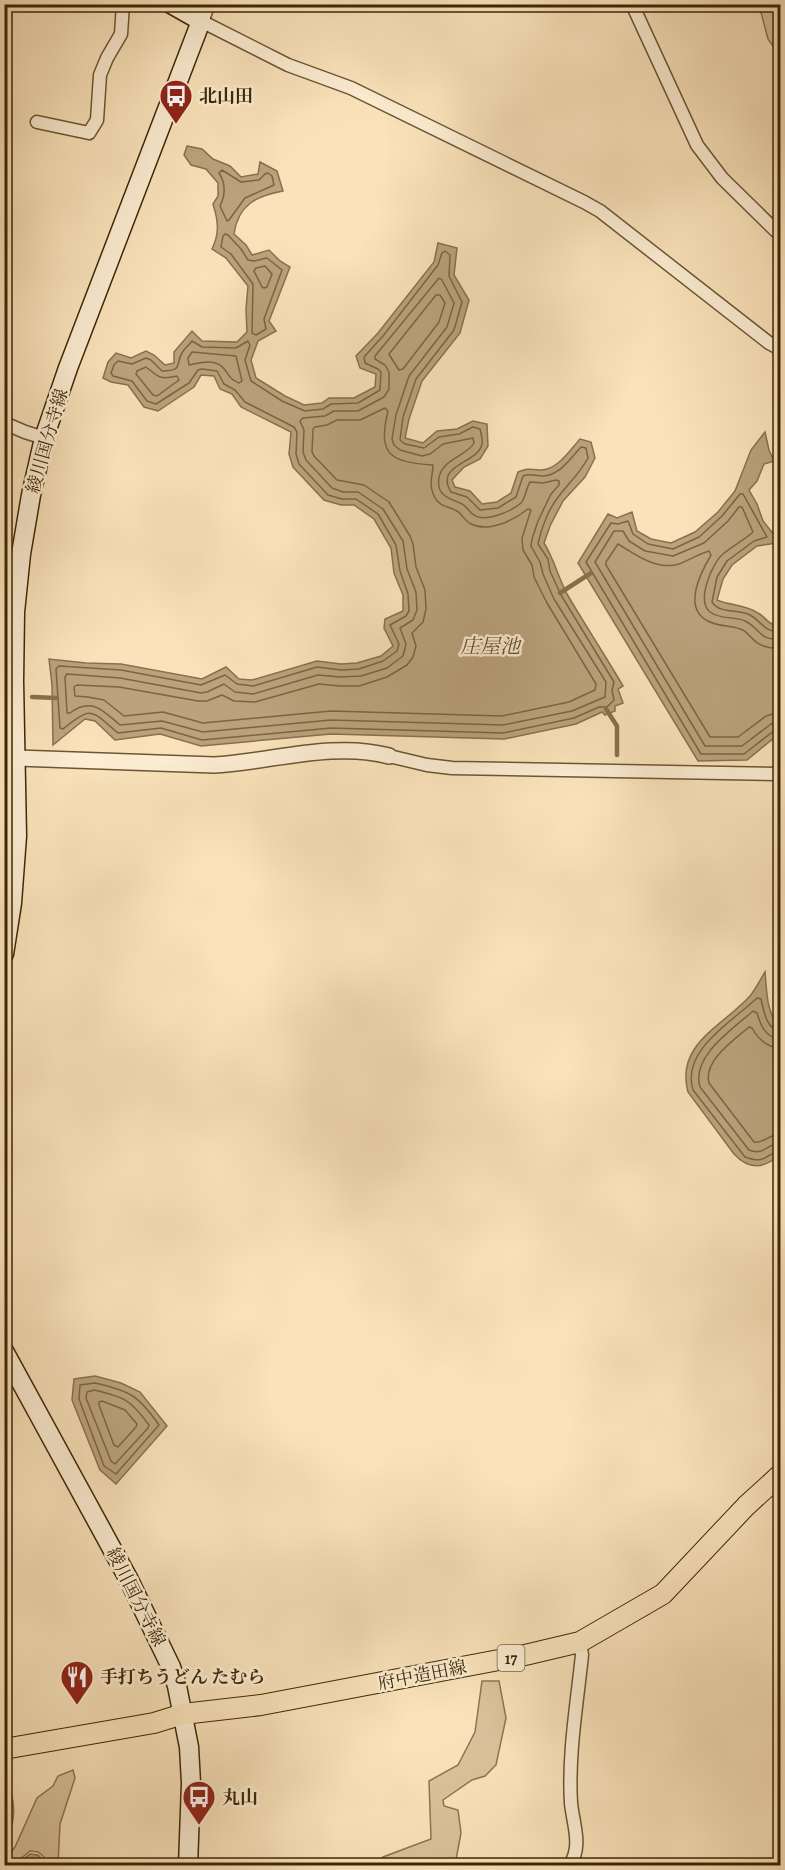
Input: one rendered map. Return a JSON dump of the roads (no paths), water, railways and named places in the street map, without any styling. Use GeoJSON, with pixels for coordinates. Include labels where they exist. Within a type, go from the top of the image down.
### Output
{"type":"FeatureCollection","features":[{"type":"Feature","properties":{"kind":"main road"},"geometry":{"type":"LineString","coordinates":[[171,4],[204,13]]}},
{"type":"Feature","properties":{"kind":"main road","name":"綾川国分寺線"},"geometry":{"type":"LineString","coordinates":[[4,954],[12,903],[17,836],[11,759],[15,612],[29,507],[44,438],[204,13]]}},
{"type":"Feature","properties":{"kind":"main road","name":"綾川国分寺線"},"geometry":{"type":"LineString","coordinates":[[4,1351],[129,1580],[171,1666],[189,1748],[191,1783],[188,1866]]}},
{"type":"Feature","properties":{"kind":"main road","name":"府中造田線"},"geometry":{"type":"LineString","coordinates":[[4,1749],[154,1723],[183,1714],[261,1705],[525,1655],[580,1642],[663,1594],[746,1506],[780,1475]]}},
{"type":"Feature","properties":{"kind":"street"},"geometry":{"type":"LineString","coordinates":[[37,122],[89,133],[97,120],[100,75],[121,34],[123,4]]}},
{"type":"Feature","properties":{"kind":"street"},"geometry":{"type":"LineString","coordinates":[[632,4],[697,145],[722,178],[780,235]]}},
{"type":"Feature","properties":{"kind":"street"},"geometry":{"type":"LineString","coordinates":[[204,13],[288,65],[351,88],[600,211],[769,343],[780,349]]}},
{"type":"Feature","properties":{"kind":"street"},"geometry":{"type":"LineString","coordinates":[[4,423],[44,438]]}},
{"type":"Feature","properties":{"kind":"street"},"geometry":{"type":"LineString","coordinates":[[11,759],[214,765],[316,753],[370,751],[427,765],[452,768],[780,774]]}},
{"type":"Feature","properties":{"kind":"street"},"geometry":{"type":"LineString","coordinates":[[569,1866],[577,1845],[571,1803],[572,1756],[582,1655],[580,1642]]}},
{"type":"Feature","properties":{"kind":"water","name":"庄屋池"},"geometry":{"type":"Polygon","coordinates":[[[187,146],[202,149],[213,159],[230,166],[241,177],[258,174],[260,162],[277,171],[283,191],[257,199],[244,209],[236,224],[234,234],[246,245],[252,255],[269,250],[290,267],[269,321],[276,331],[258,341],[251,360],[256,378],[304,405],[322,403],[329,398],[354,398],[375,387],[376,374],[360,368],[356,356],[378,333],[434,262],[438,243],[457,248],[454,275],[469,300],[460,333],[422,381],[405,438],[423,443],[437,431],[457,429],[473,421],[487,424],[488,446],[480,459],[464,467],[452,480],[455,487],[470,491],[482,504],[497,502],[511,493],[518,472],[528,469],[548,469],[563,458],[580,439],[591,442],[595,458],[585,477],[563,501],[544,543],[567,594],[623,686],[618,689],[623,703],[615,706],[615,711],[605,715],[602,712],[576,724],[504,739],[331,734],[201,746],[160,734],[115,740],[95,721],[85,719],[53,745],[49,659],[121,664],[202,679],[226,667],[239,679],[252,680],[317,661],[357,663],[381,656],[393,646],[384,628],[385,619],[403,611],[403,595],[394,573],[391,548],[374,519],[354,505],[341,505],[324,500],[293,467],[289,454],[291,432],[241,407],[232,394],[220,389],[214,376],[201,375],[194,387],[158,411],[144,407],[128,385],[103,378],[108,362],[116,353],[131,358],[146,351],[165,365],[174,363],[174,352],[192,331],[202,341],[237,342],[247,332],[248,286],[226,258],[212,249],[217,232],[213,204],[218,196],[218,183],[206,169],[191,165],[184,155],[187,146]]]}},
{"type":"Feature","properties":{"kind":"water"},"geometry":{"type":"Polygon","coordinates":[[[765,432],[774,461],[764,464],[757,481],[749,490],[763,521],[775,536],[777,543],[757,546],[732,565],[723,579],[717,600],[753,610],[773,625],[777,626],[780,623],[780,733],[747,760],[698,761],[578,563],[608,514],[617,518],[632,512],[637,531],[651,539],[671,543],[695,532],[718,512],[735,491],[751,450],[765,432]]]}},
{"type":"Feature","properties":{"kind":"water"},"geometry":{"type":"Polygon","coordinates":[[[765,972],[770,1009],[780,1027],[780,1155],[768,1163],[757,1166],[746,1163],[734,1154],[688,1092],[686,1075],[688,1061],[695,1048],[704,1037],[750,996],[765,972]]]}},
{"type":"Feature","properties":{"kind":"water"},"geometry":{"type":"Polygon","coordinates":[[[95,1376],[121,1383],[140,1392],[167,1426],[116,1484],[100,1470],[72,1400],[74,1379],[95,1376]]]}},
{"type":"Feature","properties":{"kind":"water"},"geometry":{"type":"Polygon","coordinates":[[[30,1854],[38,1855],[43,1865],[8,1865],[21,1861],[30,1854]]]}},
{"type":"Feature","properties":{"kind":"waterway"},"geometry":{"type":"LineString","coordinates":[[560,593],[591,573]]}},
{"type":"Feature","properties":{"kind":"waterway"},"geometry":{"type":"LineString","coordinates":[[32,697],[57,698]]}},
{"type":"Feature","properties":{"kind":"waterway"},"geometry":{"type":"LineString","coordinates":[[606,709],[617,726],[617,755]]}},
{"type":"Feature","properties":{"kind":"place","name":"北山田"},"geometry":{"type":"Point","coordinates":[176,125]}},
{"type":"Feature","properties":{"kind":"place","name":"手打ちうどん たむら"},"geometry":{"type":"Point","coordinates":[77,1706]}},
{"type":"Feature","properties":{"kind":"place","name":"丸山"},"geometry":{"type":"Point","coordinates":[199,1826]}}]}
